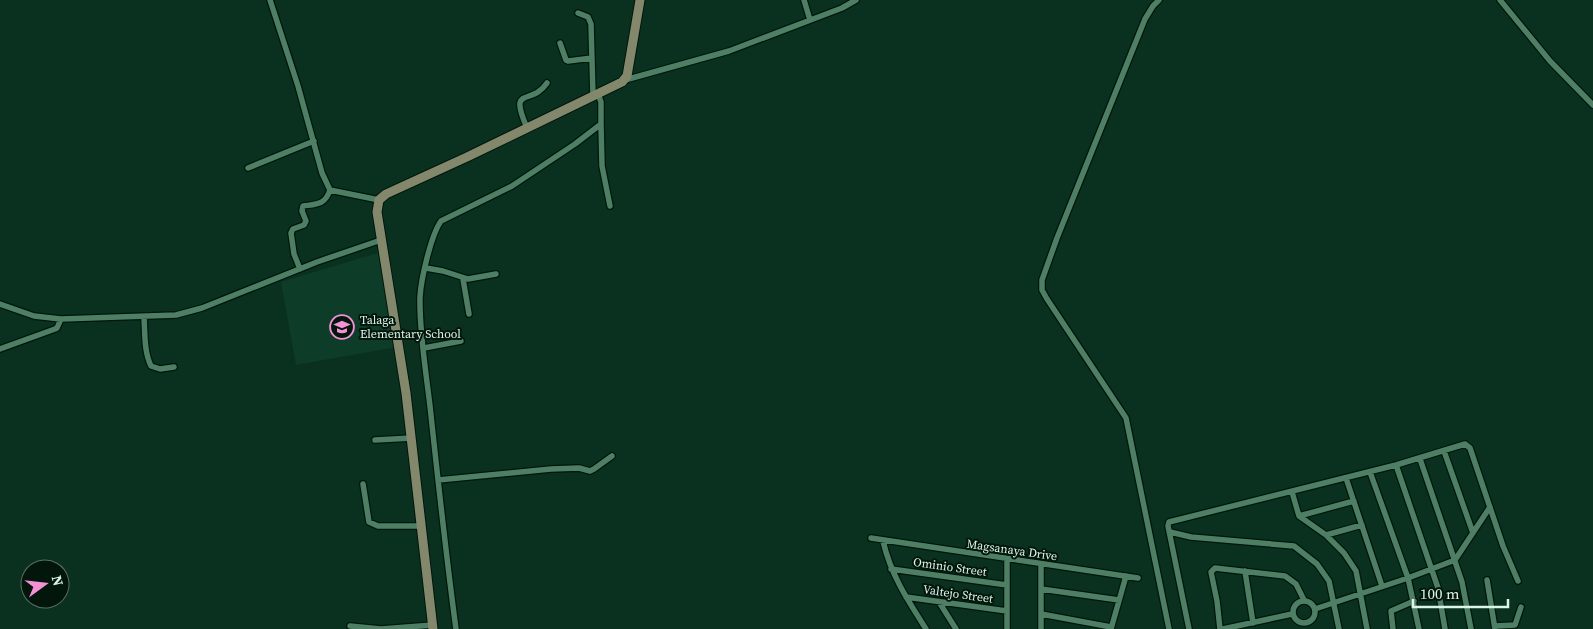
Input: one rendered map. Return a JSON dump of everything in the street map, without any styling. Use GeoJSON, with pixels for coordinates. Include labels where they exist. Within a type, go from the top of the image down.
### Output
{"type":"FeatureCollection","features":[{"type":"Feature","properties":{"kind":"street"},"geometry":{"type":"LineString","coordinates":[[270,0],[314,141],[324,180],[330,190],[324,202],[303,206],[302,211],[306,222],[291,232],[294,254],[300,269]]}},
{"type":"Feature","properties":{"kind":"street"},"geometry":{"type":"LineString","coordinates":[[625,80],[640,0]]}},
{"type":"Feature","properties":{"kind":"street"},"geometry":{"type":"LineString","coordinates":[[804,0],[810,20]]}},
{"type":"Feature","properties":{"kind":"street"},"geometry":{"type":"LineString","coordinates":[[350,626],[382,629],[433,627],[406,393],[377,212],[379,200],[386,194],[625,80],[729,51],[842,8],[856,0]]}},
{"type":"Feature","properties":{"kind":"street"},"geometry":{"type":"LineString","coordinates":[[1159,0],[1145,19],[1057,238],[1042,280],[1042,290],[1126,418],[1169,629]]}},
{"type":"Feature","properties":{"kind":"street"},"geometry":{"type":"LineString","coordinates":[[1500,0],[1550,61],[1593,106]]}},
{"type":"Feature","properties":{"kind":"street"},"geometry":{"type":"LineString","coordinates":[[578,13],[590,20],[595,95],[601,102],[602,166],[610,206]]}},
{"type":"Feature","properties":{"kind":"street"},"geometry":{"type":"LineString","coordinates":[[560,43],[568,61],[592,58]]}},
{"type":"Feature","properties":{"kind":"street"},"geometry":{"type":"LineString","coordinates":[[527,128],[519,108],[521,99],[540,91],[547,83]]}},
{"type":"Feature","properties":{"kind":"street"},"geometry":{"type":"LineString","coordinates":[[456,629],[420,305],[421,286],[432,242],[442,221],[512,186],[575,144],[600,124]]}},
{"type":"Feature","properties":{"kind":"street"},"geometry":{"type":"LineString","coordinates":[[248,168],[314,141]]}},
{"type":"Feature","properties":{"kind":"street"},"geometry":{"type":"LineString","coordinates":[[330,190],[379,200]]}},
{"type":"Feature","properties":{"kind":"street"},"geometry":{"type":"LineString","coordinates":[[0,304],[34,316],[61,319],[165,317],[185,314],[381,240]]}},
{"type":"Feature","properties":{"kind":"street"},"geometry":{"type":"LineString","coordinates":[[426,268],[456,274],[463,279],[476,279],[496,274]]}},
{"type":"Feature","properties":{"kind":"street"},"geometry":{"type":"LineString","coordinates":[[463,279],[469,314]]}},
{"type":"Feature","properties":{"kind":"street"},"geometry":{"type":"LineString","coordinates":[[144,317],[146,346],[151,366],[160,369],[174,367]]}},
{"type":"Feature","properties":{"kind":"street"},"geometry":{"type":"LineString","coordinates":[[0,349],[55,329],[61,319]]}},
{"type":"Feature","properties":{"kind":"street"},"geometry":{"type":"LineString","coordinates":[[424,348],[461,341]]}},
{"type":"Feature","properties":{"kind":"street"},"geometry":{"type":"LineString","coordinates":[[375,440],[412,438]]}},
{"type":"Feature","properties":{"kind":"street"},"geometry":{"type":"LineString","coordinates":[[1189,629],[1170,532],[1170,522],[1420,459],[1465,444],[1468,445],[1503,546],[1518,581]]}},
{"type":"Feature","properties":{"kind":"street"},"geometry":{"type":"LineString","coordinates":[[1444,451],[1472,533]]}},
{"type":"Feature","properties":{"kind":"street"},"geometry":{"type":"LineString","coordinates":[[438,480],[550,469],[576,468],[590,471],[612,456]]}},
{"type":"Feature","properties":{"kind":"street"},"geometry":{"type":"LineString","coordinates":[[1420,459],[1455,560],[1464,590],[1471,629]]}},
{"type":"Feature","properties":{"kind":"street"},"geometry":{"type":"LineString","coordinates":[[1396,465],[1438,588],[1445,629]]}},
{"type":"Feature","properties":{"kind":"street"},"geometry":{"type":"LineString","coordinates":[[1370,472],[1408,578],[1419,629]]}},
{"type":"Feature","properties":{"kind":"street"},"geometry":{"type":"LineString","coordinates":[[1346,478],[1382,586]]}},
{"type":"Feature","properties":{"kind":"street"},"geometry":{"type":"LineString","coordinates":[[364,484],[369,522],[371,524],[378,526],[422,526]]}},
{"type":"Feature","properties":{"kind":"street"},"geometry":{"type":"LineString","coordinates":[[1292,492],[1299,516],[1326,535],[1344,552],[1356,571],[1362,592],[1367,629]]}},
{"type":"Feature","properties":{"kind":"street"},"geometry":{"type":"LineString","coordinates":[[1299,516],[1354,501]]}},
{"type":"Feature","properties":{"kind":"street"},"geometry":{"type":"LineString","coordinates":[[1315,608],[1408,578],[1455,560],[1490,507]]}},
{"type":"Feature","properties":{"kind":"street"},"geometry":{"type":"LineString","coordinates":[[1326,535],[1362,525]]}},
{"type":"Feature","properties":{"kind":"street"},"geometry":{"type":"LineString","coordinates":[[1170,532],[1191,536],[1294,546],[1317,564],[1330,581],[1339,629]]}},
{"type":"Feature","properties":{"kind":"street","name":"Magsanaya Drive"},"geometry":{"type":"LineString","coordinates":[[871,538],[1138,578]]}},
{"type":"Feature","properties":{"kind":"street"},"geometry":{"type":"LineString","coordinates":[[883,541],[891,569],[906,598],[926,629]]}},
{"type":"Feature","properties":{"kind":"street"},"geometry":{"type":"LineString","coordinates":[[1007,559],[1007,629]]}},
{"type":"Feature","properties":{"kind":"street"},"geometry":{"type":"LineString","coordinates":[[1040,564],[1041,629]]}},
{"type":"Feature","properties":{"kind":"street"},"geometry":{"type":"LineString","coordinates":[[1292,614],[1221,629],[1211,572],[1215,568],[1285,576],[1296,584],[1304,600],[1311,603],[1315,608],[1315,615],[1312,621],[1306,626],[1295,620],[1292,614],[1295,605],[1304,600]]}},
{"type":"Feature","properties":{"kind":"street","name":"Ominio Street"},"geometry":{"type":"LineString","coordinates":[[891,569],[1007,585]]}},
{"type":"Feature","properties":{"kind":"street"},"geometry":{"type":"LineString","coordinates":[[1245,571],[1253,622]]}},
{"type":"Feature","properties":{"kind":"street"},"geometry":{"type":"LineString","coordinates":[[1041,614],[1111,628],[1126,576]]}},
{"type":"Feature","properties":{"kind":"street"},"geometry":{"type":"LineString","coordinates":[[1487,580],[1495,628],[1515,625],[1521,607]]}},
{"type":"Feature","properties":{"kind":"street"},"geometry":{"type":"LineString","coordinates":[[1041,589],[1119,600]]}},
{"type":"Feature","properties":{"kind":"street","name":"Valtejo Street"},"geometry":{"type":"LineString","coordinates":[[906,598],[1007,611]]}},
{"type":"Feature","properties":{"kind":"street"},"geometry":{"type":"LineString","coordinates":[[1393,629],[1392,611],[1414,601]]}},
{"type":"Feature","properties":{"kind":"street"},"geometry":{"type":"LineString","coordinates":[[939,602],[956,629]]}},
{"type":"Feature","properties":{"kind":"street"},"geometry":{"type":"LineString","coordinates":[[1083,629],[1086,622]]}},
{"type":"Feature","properties":{"kind":"shaded area","name":"Talaga Elementary School"},"geometry":{"type":"Polygon","coordinates":[[[381,252],[397,347],[296,365],[281,282],[381,252]]]}},
{"type":"Feature","properties":{"kind":"place","name":"Talaga Elementary School"},"geometry":{"type":"Point","coordinates":[342,327]}}]}
